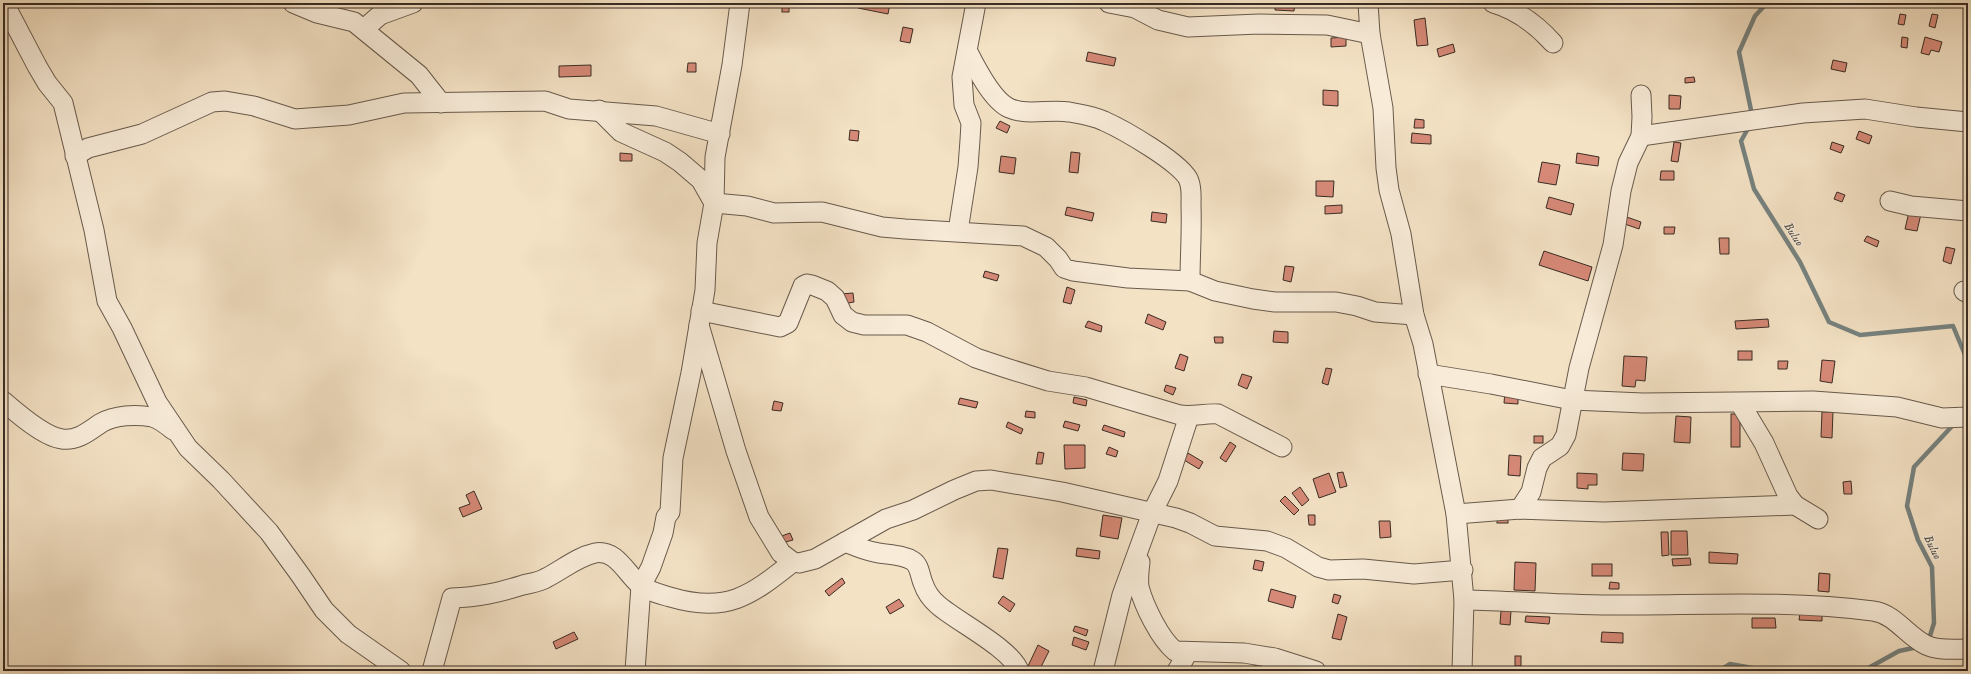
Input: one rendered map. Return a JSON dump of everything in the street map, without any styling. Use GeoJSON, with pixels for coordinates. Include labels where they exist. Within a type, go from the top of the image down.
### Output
{"type":"FeatureCollection","features":[{"type":"Feature","properties":{"kind":"street"},"geometry":{"type":"LineString","coordinates":[[4,3],[47,83],[63,103],[94,230],[106,301],[122,328],[157,402],[188,448],[222,480],[269,532],[302,576],[324,610],[348,634],[401,671]]}},
{"type":"Feature","properties":{"kind":"street"},"geometry":{"type":"LineString","coordinates":[[293,3],[317,13],[348,20],[364,29],[419,75],[441,103]]}},
{"type":"Feature","properties":{"kind":"street"},"geometry":{"type":"LineString","coordinates":[[364,29],[380,15],[413,3]]}},
{"type":"Feature","properties":{"kind":"street"},"geometry":{"type":"LineString","coordinates":[[635,671],[641,586],[651,567],[663,533],[666,517],[670,512],[674,458],[705,290],[707,243],[714,203],[715,157],[732,65],[740,3]]}},
{"type":"Feature","properties":{"kind":"street"},"geometry":{"type":"LineString","coordinates":[[958,231],[968,167],[971,122],[962,93],[962,77],[968,52],[976,3]]}},
{"type":"Feature","properties":{"kind":"street"},"geometry":{"type":"LineString","coordinates":[[1109,3],[1135,8],[1158,20],[1188,27],[1260,24],[1327,25],[1370,34]]}},
{"type":"Feature","properties":{"kind":"street"},"geometry":{"type":"LineString","coordinates":[[1368,3],[1370,34],[1383,108],[1386,168],[1389,190],[1401,234],[1414,314],[1423,344],[1456,514],[1463,570],[1464,600],[1462,671]]}},
{"type":"Feature","properties":{"kind":"street"},"geometry":{"type":"LineString","coordinates":[[1493,3],[1505,7],[1528,19],[1542,30],[1553,43]]}},
{"type":"Feature","properties":{"kind":"street"},"geometry":{"type":"LineString","coordinates":[[968,52],[986,83],[998,99],[1008,107],[1023,111],[1070,112],[1102,120],[1140,140],[1182,171],[1189,180],[1191,189],[1192,241],[1190,281]]}},
{"type":"Feature","properties":{"kind":"street"},"geometry":{"type":"LineString","coordinates":[[1520,509],[1531,492],[1537,468],[1542,458],[1560,446],[1566,435],[1572,400],[1589,329],[1613,245],[1621,191],[1628,162],[1641,136],[1641,95]]}},
{"type":"Feature","properties":{"kind":"street"},"geometry":{"type":"LineString","coordinates":[[75,156],[88,148],[148,132],[212,102],[225,101],[254,106],[295,119],[349,115],[404,103],[545,101],[561,108],[600,110],[656,116],[720,134]]}},
{"type":"Feature","properties":{"kind":"street"},"geometry":{"type":"LineString","coordinates":[[600,110],[621,132],[670,154],[680,162],[700,180],[714,203]]}},
{"type":"Feature","properties":{"kind":"street"},"geometry":{"type":"LineString","coordinates":[[1641,136],[1803,113],[1865,110],[1968,122]]}},
{"type":"Feature","properties":{"kind":"street"},"geometry":{"type":"LineString","coordinates":[[1890,201],[1911,206],[1968,211]]}},
{"type":"Feature","properties":{"kind":"street"},"geometry":{"type":"LineString","coordinates":[[714,203],[747,206],[774,213],[822,212],[882,227],[905,230],[958,231],[1023,236],[1046,246],[1064,268],[1073,271],[1128,278],[1190,281],[1215,291],[1253,299],[1282,302],[1336,302],[1375,312],[1414,314]]}},
{"type":"Feature","properties":{"kind":"street"},"geometry":{"type":"LineString","coordinates":[[700,318],[780,327],[788,323],[803,286],[807,284],[812,285],[827,291],[835,298],[843,314],[852,322],[864,324],[907,325],[928,332],[976,358],[1048,381],[1086,387],[1142,405],[1189,416],[1218,414],[1282,447]]}},
{"type":"Feature","properties":{"kind":"street"},"geometry":{"type":"LineString","coordinates":[[700,318],[736,451],[759,517],[781,553],[793,562],[799,563],[815,559],[886,519],[913,510],[967,484],[991,480],[1072,494],[1152,513],[1190,523],[1216,536],[1267,541],[1286,548],[1318,567],[1329,570],[1363,569],[1414,574],[1463,570]]}},
{"type":"Feature","properties":{"kind":"street"},"geometry":{"type":"LineString","coordinates":[[1428,374],[1491,384],[1572,400],[1643,404],[1684,402],[1740,403],[1813,401],[1859,403],[1897,407],[1942,418],[1968,417]]}},
{"type":"Feature","properties":{"kind":"street"},"geometry":{"type":"LineString","coordinates":[[3,401],[49,435],[61,439],[79,437],[102,422],[112,418],[126,416],[153,417],[179,434]]}},
{"type":"Feature","properties":{"kind":"street"},"geometry":{"type":"LineString","coordinates":[[1740,403],[1761,438],[1788,496],[1795,505],[1818,519]]}},
{"type":"Feature","properties":{"kind":"street"},"geometry":{"type":"LineString","coordinates":[[1103,671],[1122,595],[1152,513],[1168,481],[1189,416]]}},
{"type":"Feature","properties":{"kind":"street"},"geometry":{"type":"LineString","coordinates":[[1456,514],[1520,509],[1604,512],[1795,505]]}},
{"type":"Feature","properties":{"kind":"street"},"geometry":{"type":"LineString","coordinates":[[1143,539],[1139,585],[1146,606],[1168,645],[1175,651],[1244,653],[1275,658],[1316,671]]}},
{"type":"Feature","properties":{"kind":"street"},"geometry":{"type":"LineString","coordinates":[[845,542],[860,549],[905,558],[914,562],[919,570],[929,596],[939,606],[975,630],[998,648],[1017,666],[1019,671]]}},
{"type":"Feature","properties":{"kind":"street"},"geometry":{"type":"LineString","coordinates":[[432,671],[452,598],[477,597],[545,579],[572,563],[595,553],[607,554],[621,563],[631,577],[641,586],[682,600],[701,604],[723,603],[745,597],[764,585],[793,562]]}},
{"type":"Feature","properties":{"kind":"street"},"geometry":{"type":"LineString","coordinates":[[1464,600],[1590,605],[1788,605],[1875,612],[1897,622],[1912,636],[1927,646],[1954,650],[1968,649]]}},
{"type":"Feature","properties":{"kind":"street"},"geometry":{"type":"LineString","coordinates":[[1177,671],[1188,652]]}},
{"type":"Feature","properties":{"kind":"building"},"geometry":{"type":"Polygon","coordinates":[[[859,3],[890,3],[888,14],[858,8],[859,3]]]}},
{"type":"Feature","properties":{"kind":"building"},"geometry":{"type":"Polygon","coordinates":[[[1275,3],[1295,3],[1294,11],[1275,10],[1275,3]]]}},
{"type":"Feature","properties":{"kind":"building"},"geometry":{"type":"Polygon","coordinates":[[[782,5],[789,5],[789,12],[782,12],[782,5]]]}},
{"type":"Feature","properties":{"kind":"building"},"geometry":{"type":"Polygon","coordinates":[[[1900,14],[1906,15],[1904,25],[1898,24],[1900,14]]]}},
{"type":"Feature","properties":{"kind":"building"},"geometry":{"type":"Polygon","coordinates":[[[1932,14],[1938,15],[1935,28],[1929,26],[1932,14]]]}},
{"type":"Feature","properties":{"kind":"building"},"geometry":{"type":"Polygon","coordinates":[[[1425,18],[1428,45],[1417,46],[1414,20],[1425,18]]]}},
{"type":"Feature","properties":{"kind":"building"},"geometry":{"type":"Polygon","coordinates":[[[903,27],[913,29],[910,43],[900,41],[903,27]]]}},
{"type":"Feature","properties":{"kind":"building"},"geometry":{"type":"Polygon","coordinates":[[[1346,37],[1346,46],[1331,47],[1331,38],[1346,37]]]}},
{"type":"Feature","properties":{"kind":"building"},"geometry":{"type":"Polygon","coordinates":[[[1902,37],[1908,38],[1907,48],[1901,47],[1902,37]]]}},
{"type":"Feature","properties":{"kind":"building"},"geometry":{"type":"Polygon","coordinates":[[[1925,37],[1942,42],[1939,52],[1931,50],[1929,55],[1921,53],[1925,37]]]}},
{"type":"Feature","properties":{"kind":"building"},"geometry":{"type":"Polygon","coordinates":[[[1453,44],[1455,52],[1439,57],[1437,49],[1453,44]]]}},
{"type":"Feature","properties":{"kind":"building"},"geometry":{"type":"Polygon","coordinates":[[[1088,52],[1116,58],[1114,66],[1086,61],[1088,52]]]}},
{"type":"Feature","properties":{"kind":"building"},"geometry":{"type":"Polygon","coordinates":[[[1833,60],[1847,63],[1845,72],[1831,69],[1833,60]]]}},
{"type":"Feature","properties":{"kind":"building"},"geometry":{"type":"Polygon","coordinates":[[[688,63],[696,63],[696,72],[687,72],[688,63]]]}},
{"type":"Feature","properties":{"kind":"building"},"geometry":{"type":"Polygon","coordinates":[[[591,65],[591,76],[559,77],[559,66],[591,65]]]}},
{"type":"Feature","properties":{"kind":"building"},"geometry":{"type":"Polygon","coordinates":[[[1694,77],[1695,82],[1685,83],[1685,78],[1694,77]]]}},
{"type":"Feature","properties":{"kind":"building"},"geometry":{"type":"Polygon","coordinates":[[[1323,90],[1338,91],[1338,106],[1323,105],[1323,90]]]}},
{"type":"Feature","properties":{"kind":"building"},"geometry":{"type":"Polygon","coordinates":[[[1669,95],[1681,96],[1680,109],[1669,109],[1669,95]]]}},
{"type":"Feature","properties":{"kind":"building"},"geometry":{"type":"Polygon","coordinates":[[[1415,119],[1424,120],[1424,128],[1414,128],[1415,119]]]}},
{"type":"Feature","properties":{"kind":"building"},"geometry":{"type":"Polygon","coordinates":[[[1000,121],[1010,126],[1007,133],[996,128],[1000,121]]]}},
{"type":"Feature","properties":{"kind":"building"},"geometry":{"type":"Polygon","coordinates":[[[850,130],[859,131],[858,141],[849,140],[850,130]]]}},
{"type":"Feature","properties":{"kind":"building"},"geometry":{"type":"Polygon","coordinates":[[[1859,131],[1872,136],[1869,144],[1856,139],[1859,131]]]}},
{"type":"Feature","properties":{"kind":"building"},"geometry":{"type":"Polygon","coordinates":[[[1412,133],[1431,135],[1431,144],[1411,143],[1412,133]]]}},
{"type":"Feature","properties":{"kind":"building"},"geometry":{"type":"Polygon","coordinates":[[[1674,142],[1681,143],[1678,162],[1671,161],[1674,142]]]}},
{"type":"Feature","properties":{"kind":"building"},"geometry":{"type":"Polygon","coordinates":[[[1832,142],[1844,146],[1841,153],[1830,149],[1832,142]]]}},
{"type":"Feature","properties":{"kind":"building"},"geometry":{"type":"Polygon","coordinates":[[[1071,152],[1080,153],[1078,173],[1069,172],[1071,152]]]}},
{"type":"Feature","properties":{"kind":"building"},"geometry":{"type":"Polygon","coordinates":[[[620,153],[632,154],[632,161],[620,161],[620,153]]]}},
{"type":"Feature","properties":{"kind":"building"},"geometry":{"type":"Polygon","coordinates":[[[1577,153],[1599,157],[1598,166],[1576,163],[1577,153]]]}},
{"type":"Feature","properties":{"kind":"building"},"geometry":{"type":"Polygon","coordinates":[[[1001,156],[1016,158],[1014,174],[999,172],[1001,156]]]}},
{"type":"Feature","properties":{"kind":"building"},"geometry":{"type":"Polygon","coordinates":[[[1542,162],[1560,165],[1556,185],[1538,182],[1542,162]]]}},
{"type":"Feature","properties":{"kind":"building"},"geometry":{"type":"Polygon","coordinates":[[[1661,171],[1674,171],[1674,180],[1660,180],[1661,171]]]}},
{"type":"Feature","properties":{"kind":"building"},"geometry":{"type":"Polygon","coordinates":[[[1316,181],[1334,181],[1333,197],[1316,196],[1316,181]]]}},
{"type":"Feature","properties":{"kind":"building"},"geometry":{"type":"Polygon","coordinates":[[[1837,192],[1845,195],[1842,202],[1834,199],[1837,192]]]}},
{"type":"Feature","properties":{"kind":"building"},"geometry":{"type":"Polygon","coordinates":[[[1549,197],[1574,204],[1571,215],[1546,208],[1549,197]]]}},
{"type":"Feature","properties":{"kind":"building"},"geometry":{"type":"Polygon","coordinates":[[[1342,205],[1342,213],[1325,214],[1325,206],[1342,205]]]}},
{"type":"Feature","properties":{"kind":"building"},"geometry":{"type":"Polygon","coordinates":[[[1067,207],[1094,213],[1092,221],[1065,215],[1067,207]]]}},
{"type":"Feature","properties":{"kind":"building"},"geometry":{"type":"Polygon","coordinates":[[[1152,212],[1167,214],[1166,223],[1151,221],[1152,212]]]}},
{"type":"Feature","properties":{"kind":"building"},"geometry":{"type":"Polygon","coordinates":[[[1909,212],[1921,214],[1917,231],[1905,229],[1909,212]]]}},
{"type":"Feature","properties":{"kind":"building"},"geometry":{"type":"Polygon","coordinates":[[[1621,215],[1641,222],[1639,229],[1619,222],[1621,215]]]}},
{"type":"Feature","properties":{"kind":"building"},"geometry":{"type":"Polygon","coordinates":[[[1664,227],[1675,227],[1674,234],[1664,234],[1664,227]]]}},
{"type":"Feature","properties":{"kind":"building"},"geometry":{"type":"Polygon","coordinates":[[[1867,236],[1879,241],[1877,247],[1864,241],[1867,236]]]}},
{"type":"Feature","properties":{"kind":"building"},"geometry":{"type":"Polygon","coordinates":[[[1719,238],[1729,238],[1729,254],[1720,254],[1719,238]]]}},
{"type":"Feature","properties":{"kind":"building"},"geometry":{"type":"Polygon","coordinates":[[[1946,247],[1955,249],[1951,264],[1943,261],[1946,247]]]}},
{"type":"Feature","properties":{"kind":"building"},"geometry":{"type":"Polygon","coordinates":[[[1544,251],[1592,267],[1588,281],[1539,265],[1544,251]]]}},
{"type":"Feature","properties":{"kind":"building"},"geometry":{"type":"Polygon","coordinates":[[[1285,266],[1294,267],[1291,282],[1283,280],[1285,266]]]}},
{"type":"Feature","properties":{"kind":"building"},"geometry":{"type":"Polygon","coordinates":[[[985,271],[999,275],[997,281],[983,277],[985,271]]]}},
{"type":"Feature","properties":{"kind":"building"},"geometry":{"type":"Polygon","coordinates":[[[1067,287],[1075,290],[1071,304],[1063,302],[1067,287]]]}},
{"type":"Feature","properties":{"kind":"building"},"geometry":{"type":"Polygon","coordinates":[[[853,293],[854,302],[843,304],[841,294],[853,293]]]}},
{"type":"Feature","properties":{"kind":"building"},"geometry":{"type":"Polygon","coordinates":[[[1148,314],[1166,322],[1163,330],[1145,323],[1148,314]]]}},
{"type":"Feature","properties":{"kind":"building"},"geometry":{"type":"Polygon","coordinates":[[[1768,319],[1769,327],[1736,329],[1735,321],[1768,319]]]}},
{"type":"Feature","properties":{"kind":"building"},"geometry":{"type":"Polygon","coordinates":[[[1088,321],[1102,326],[1101,332],[1085,327],[1088,321]]]}},
{"type":"Feature","properties":{"kind":"building"},"geometry":{"type":"Polygon","coordinates":[[[1274,331],[1288,332],[1288,343],[1273,342],[1274,331]]]}},
{"type":"Feature","properties":{"kind":"building"},"geometry":{"type":"Polygon","coordinates":[[[1214,337],[1223,337],[1223,343],[1215,343],[1214,337]]]}},
{"type":"Feature","properties":{"kind":"building"},"geometry":{"type":"Polygon","coordinates":[[[1738,351],[1752,351],[1752,360],[1738,360],[1738,351]]]}},
{"type":"Feature","properties":{"kind":"building"},"geometry":{"type":"Polygon","coordinates":[[[1180,354],[1188,357],[1184,371],[1175,368],[1180,354]]]}},
{"type":"Feature","properties":{"kind":"building"},"geometry":{"type":"Polygon","coordinates":[[[1624,356],[1647,357],[1645,381],[1636,380],[1635,387],[1622,386],[1624,356]]]}},
{"type":"Feature","properties":{"kind":"building"},"geometry":{"type":"Polygon","coordinates":[[[1822,360],[1835,361],[1832,383],[1820,381],[1822,360]]]}},
{"type":"Feature","properties":{"kind":"building"},"geometry":{"type":"Polygon","coordinates":[[[1778,361],[1788,361],[1787,369],[1778,369],[1778,361]]]}},
{"type":"Feature","properties":{"kind":"building"},"geometry":{"type":"Polygon","coordinates":[[[1326,368],[1332,369],[1328,385],[1322,383],[1326,368]]]}},
{"type":"Feature","properties":{"kind":"building"},"geometry":{"type":"Polygon","coordinates":[[[1242,374],[1252,377],[1247,389],[1238,385],[1242,374]]]}},
{"type":"Feature","properties":{"kind":"building"},"geometry":{"type":"Polygon","coordinates":[[[1166,385],[1176,388],[1173,395],[1164,391],[1166,385]]]}},
{"type":"Feature","properties":{"kind":"building"},"geometry":{"type":"Polygon","coordinates":[[[1505,391],[1518,392],[1518,404],[1504,403],[1505,391]]]}},
{"type":"Feature","properties":{"kind":"building"},"geometry":{"type":"Polygon","coordinates":[[[1074,397],[1087,400],[1086,406],[1073,403],[1074,397]]]}},
{"type":"Feature","properties":{"kind":"building"},"geometry":{"type":"Polygon","coordinates":[[[960,398],[978,402],[976,408],[958,404],[960,398]]]}},
{"type":"Feature","properties":{"kind":"building"},"geometry":{"type":"Polygon","coordinates":[[[774,401],[783,403],[781,411],[772,410],[774,401]]]}},
{"type":"Feature","properties":{"kind":"building"},"geometry":{"type":"Polygon","coordinates":[[[1026,411],[1035,412],[1035,418],[1025,417],[1026,411]]]}},
{"type":"Feature","properties":{"kind":"building"},"geometry":{"type":"Polygon","coordinates":[[[1822,412],[1833,412],[1832,438],[1821,437],[1822,412]]]}},
{"type":"Feature","properties":{"kind":"building"},"geometry":{"type":"Polygon","coordinates":[[[1731,414],[1740,414],[1740,447],[1731,447],[1731,414]]]}},
{"type":"Feature","properties":{"kind":"building"},"geometry":{"type":"Polygon","coordinates":[[[1676,416],[1691,417],[1690,443],[1674,442],[1676,416]]]}},
{"type":"Feature","properties":{"kind":"building"},"geometry":{"type":"Polygon","coordinates":[[[1065,421],[1080,425],[1078,431],[1063,427],[1065,421]]]}},
{"type":"Feature","properties":{"kind":"building"},"geometry":{"type":"Polygon","coordinates":[[[1008,422],[1023,429],[1021,434],[1006,427],[1008,422]]]}},
{"type":"Feature","properties":{"kind":"building"},"geometry":{"type":"Polygon","coordinates":[[[1104,425],[1125,432],[1124,437],[1102,430],[1104,425]]]}},
{"type":"Feature","properties":{"kind":"building"},"geometry":{"type":"Polygon","coordinates":[[[1534,436],[1543,436],[1543,443],[1534,443],[1534,436]]]}},
{"type":"Feature","properties":{"kind":"building"},"geometry":{"type":"Polygon","coordinates":[[[1230,442],[1236,446],[1226,462],[1220,458],[1230,442]]]}},
{"type":"Feature","properties":{"kind":"building"},"geometry":{"type":"Polygon","coordinates":[[[1064,445],[1085,445],[1085,468],[1065,469],[1064,445]]]}},
{"type":"Feature","properties":{"kind":"building"},"geometry":{"type":"Polygon","coordinates":[[[1109,447],[1118,451],[1116,457],[1106,454],[1109,447]]]}},
{"type":"Feature","properties":{"kind":"building"},"geometry":{"type":"Polygon","coordinates":[[[1038,452],[1044,453],[1042,464],[1036,464],[1038,452]]]}},
{"type":"Feature","properties":{"kind":"building"},"geometry":{"type":"Polygon","coordinates":[[[1188,453],[1203,462],[1199,469],[1184,460],[1188,453]]]}},
{"type":"Feature","properties":{"kind":"building"},"geometry":{"type":"Polygon","coordinates":[[[1623,453],[1644,454],[1643,471],[1622,470],[1623,453]]]}},
{"type":"Feature","properties":{"kind":"building"},"geometry":{"type":"Polygon","coordinates":[[[1509,455],[1521,456],[1520,476],[1508,475],[1509,455]]]}},
{"type":"Feature","properties":{"kind":"building"},"geometry":{"type":"Polygon","coordinates":[[[1343,472],[1347,486],[1340,488],[1337,473],[1343,472]]]}},
{"type":"Feature","properties":{"kind":"building"},"geometry":{"type":"Polygon","coordinates":[[[1329,473],[1336,492],[1319,498],[1313,479],[1329,473]]]}},
{"type":"Feature","properties":{"kind":"building"},"geometry":{"type":"Polygon","coordinates":[[[1577,473],[1597,474],[1597,485],[1588,485],[1588,489],[1577,488],[1577,473]]]}},
{"type":"Feature","properties":{"kind":"building"},"geometry":{"type":"Polygon","coordinates":[[[1851,481],[1852,494],[1844,494],[1843,482],[1851,481]]]}},
{"type":"Feature","properties":{"kind":"building"},"geometry":{"type":"Polygon","coordinates":[[[1300,487],[1309,500],[1302,506],[1292,493],[1300,487]]]}},
{"type":"Feature","properties":{"kind":"building"},"geometry":{"type":"Polygon","coordinates":[[[474,491],[482,509],[463,517],[459,508],[470,504],[466,495],[474,491]]]}},
{"type":"Feature","properties":{"kind":"building"},"geometry":{"type":"Polygon","coordinates":[[[1285,496],[1299,510],[1294,515],[1280,501],[1285,496]]]}},
{"type":"Feature","properties":{"kind":"building"},"geometry":{"type":"Polygon","coordinates":[[[1497,512],[1508,512],[1508,523],[1497,523],[1497,512]]]}},
{"type":"Feature","properties":{"kind":"building"},"geometry":{"type":"Polygon","coordinates":[[[1103,515],[1122,518],[1118,539],[1100,536],[1103,515]]]}},
{"type":"Feature","properties":{"kind":"building"},"geometry":{"type":"Polygon","coordinates":[[[1308,515],[1315,515],[1315,525],[1309,525],[1308,515]]]}},
{"type":"Feature","properties":{"kind":"building"},"geometry":{"type":"Polygon","coordinates":[[[1379,521],[1390,521],[1391,537],[1380,538],[1379,521]]]}},
{"type":"Feature","properties":{"kind":"building"},"geometry":{"type":"Polygon","coordinates":[[[1671,531],[1687,531],[1688,555],[1671,555],[1671,531]]]}},
{"type":"Feature","properties":{"kind":"building"},"geometry":{"type":"Polygon","coordinates":[[[1661,532],[1668,532],[1669,555],[1662,556],[1661,532]]]}},
{"type":"Feature","properties":{"kind":"building"},"geometry":{"type":"Polygon","coordinates":[[[790,533],[793,540],[778,544],[776,538],[790,533]]]}},
{"type":"Feature","properties":{"kind":"building"},"geometry":{"type":"Polygon","coordinates":[[[998,548],[1008,549],[1003,579],[993,577],[998,548]]]}},
{"type":"Feature","properties":{"kind":"building"},"geometry":{"type":"Polygon","coordinates":[[[1077,548],[1100,551],[1099,559],[1076,556],[1077,548]]]}},
{"type":"Feature","properties":{"kind":"building"},"geometry":{"type":"Polygon","coordinates":[[[1709,552],[1738,554],[1737,564],[1709,563],[1709,552]]]}},
{"type":"Feature","properties":{"kind":"building"},"geometry":{"type":"Polygon","coordinates":[[[1690,558],[1691,565],[1673,566],[1672,559],[1690,558]]]}},
{"type":"Feature","properties":{"kind":"building"},"geometry":{"type":"Polygon","coordinates":[[[1255,560],[1264,562],[1262,571],[1253,569],[1255,560]]]}},
{"type":"Feature","properties":{"kind":"building"},"geometry":{"type":"Polygon","coordinates":[[[1515,562],[1536,563],[1535,591],[1514,590],[1515,562]]]}},
{"type":"Feature","properties":{"kind":"building"},"geometry":{"type":"Polygon","coordinates":[[[1592,564],[1612,564],[1612,576],[1592,576],[1592,564]]]}},
{"type":"Feature","properties":{"kind":"building"},"geometry":{"type":"Polygon","coordinates":[[[1819,573],[1830,574],[1829,592],[1818,591],[1819,573]]]}},
{"type":"Feature","properties":{"kind":"building"},"geometry":{"type":"Polygon","coordinates":[[[842,578],[845,583],[829,596],[825,591],[842,578]]]}},
{"type":"Feature","properties":{"kind":"building"},"geometry":{"type":"Polygon","coordinates":[[[1610,582],[1619,583],[1619,589],[1609,589],[1610,582]]]}},
{"type":"Feature","properties":{"kind":"building"},"geometry":{"type":"Polygon","coordinates":[[[1271,589],[1296,596],[1293,608],[1268,601],[1271,589]]]}},
{"type":"Feature","properties":{"kind":"building"},"geometry":{"type":"Polygon","coordinates":[[[1334,594],[1341,596],[1338,604],[1332,602],[1334,594]]]}},
{"type":"Feature","properties":{"kind":"building"},"geometry":{"type":"Polygon","coordinates":[[[1003,596],[1015,604],[1010,612],[998,603],[1003,596]]]}},
{"type":"Feature","properties":{"kind":"building"},"geometry":{"type":"Polygon","coordinates":[[[899,599],[904,606],[890,614],[886,607],[899,599]]]}},
{"type":"Feature","properties":{"kind":"building"},"geometry":{"type":"Polygon","coordinates":[[[1501,611],[1511,611],[1510,625],[1500,624],[1501,611]]]}},
{"type":"Feature","properties":{"kind":"building"},"geometry":{"type":"Polygon","coordinates":[[[1800,613],[1822,613],[1822,621],[1799,620],[1800,613]]]}},
{"type":"Feature","properties":{"kind":"building"},"geometry":{"type":"Polygon","coordinates":[[[1338,614],[1347,617],[1341,640],[1332,638],[1338,614]]]}},
{"type":"Feature","properties":{"kind":"building"},"geometry":{"type":"Polygon","coordinates":[[[1526,616],[1550,617],[1549,624],[1525,622],[1526,616]]]}},
{"type":"Feature","properties":{"kind":"building"},"geometry":{"type":"Polygon","coordinates":[[[1752,618],[1775,618],[1776,628],[1752,628],[1752,618]]]}},
{"type":"Feature","properties":{"kind":"building"},"geometry":{"type":"Polygon","coordinates":[[[1075,626],[1088,630],[1086,636],[1073,631],[1075,626]]]}},
{"type":"Feature","properties":{"kind":"building"},"geometry":{"type":"Polygon","coordinates":[[[574,632],[578,639],[556,649],[553,642],[574,632]]]}},
{"type":"Feature","properties":{"kind":"building"},"geometry":{"type":"Polygon","coordinates":[[[1602,632],[1623,633],[1623,643],[1601,642],[1602,632]]]}},
{"type":"Feature","properties":{"kind":"building"},"geometry":{"type":"Polygon","coordinates":[[[1074,637],[1089,642],[1086,650],[1072,645],[1074,637]]]}},
{"type":"Feature","properties":{"kind":"building"},"geometry":{"type":"Polygon","coordinates":[[[1038,645],[1049,651],[1039,671],[1028,666],[1038,645]]]}},
{"type":"Feature","properties":{"kind":"building"},"geometry":{"type":"Polygon","coordinates":[[[1515,656],[1521,656],[1521,666],[1515,666],[1515,656]]]}},
{"type":"Feature","properties":{"kind":"building"},"geometry":{"type":"Polygon","coordinates":[[[1255,661],[1264,663],[1262,671],[1254,671],[1255,661]]]}},
{"type":"Feature","properties":{"kind":"waterway","name":"Buluo"},"geometry":{"type":"LineString","coordinates":[[1752,115],[1739,52],[1755,16],[1767,3]]}},
{"type":"Feature","properties":{"kind":"waterway","name":"Buluo"},"geometry":{"type":"LineString","coordinates":[[1750,125],[1741,141],[1754,189],[1800,262],[1829,322],[1860,335],[1953,326],[1968,362]]}},
{"type":"Feature","properties":{"kind":"waterway","name":"Buluo"},"geometry":{"type":"LineString","coordinates":[[1968,387],[1966,395],[1968,400]]}},
{"type":"Feature","properties":{"kind":"waterway","name":"Buluo"},"geometry":{"type":"LineString","coordinates":[[1928,642],[1934,623],[1932,567],[1918,540],[1907,506],[1914,467],[1955,423]]}},
{"type":"Feature","properties":{"kind":"waterway","name":"Buluo"},"geometry":{"type":"LineString","coordinates":[[1863,671],[1899,651],[1918,647]]}},
{"type":"Feature","properties":{"kind":"waterway","name":"Buluo"},"geometry":{"type":"LineString","coordinates":[[1719,671],[1730,664],[1769,671]]}}]}
